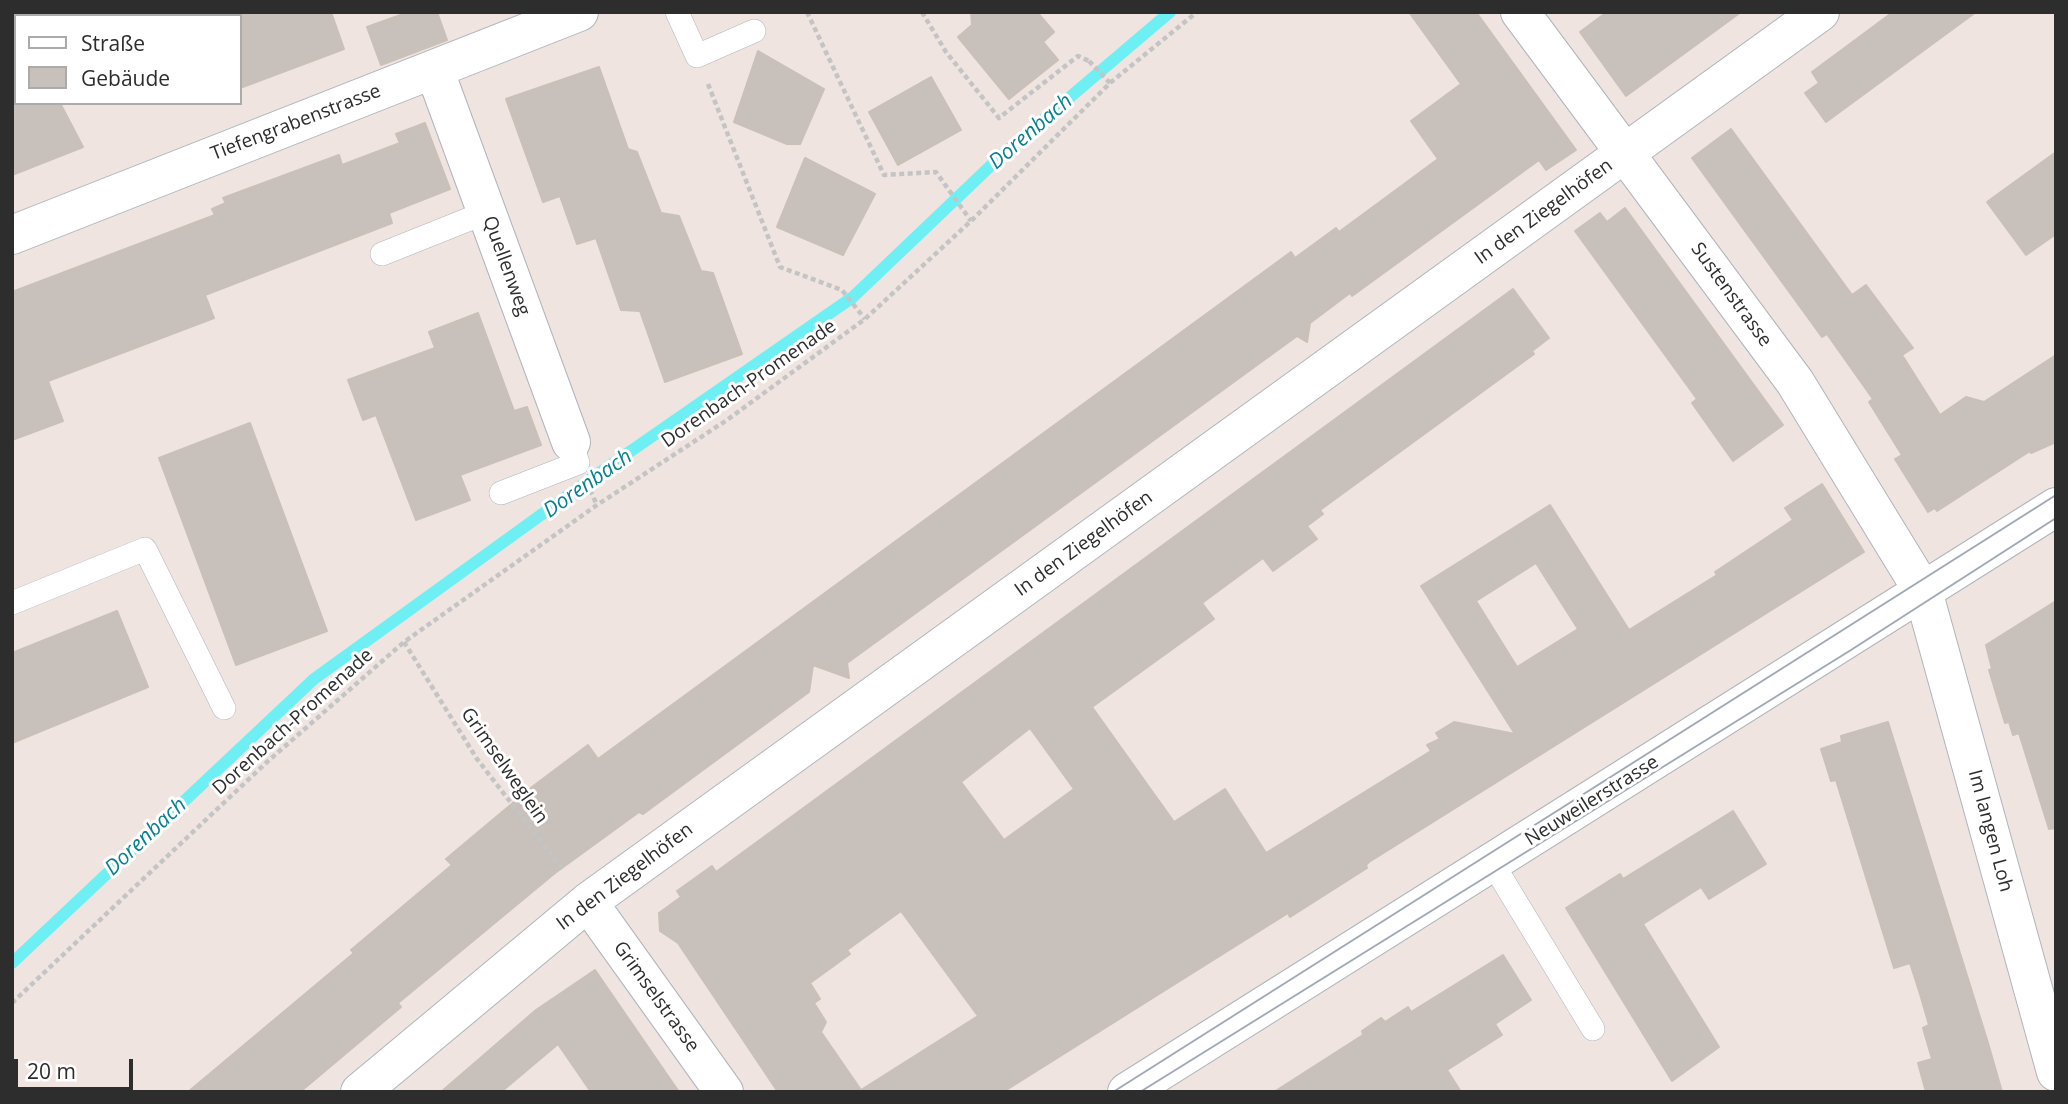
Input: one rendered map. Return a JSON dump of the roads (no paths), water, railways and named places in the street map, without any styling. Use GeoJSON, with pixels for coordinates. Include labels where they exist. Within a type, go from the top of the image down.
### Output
{"type":"FeatureCollection","features":[{"type":"Feature","properties":{"kind":"street","name":"Tiefengrabenstrasse"},"geometry":{"type":"LineString","coordinates":[[12,235],[579,12]]}},
{"type":"Feature","properties":{"kind":"street","name":"Sustenstrasse"},"geometry":{"type":"LineString","coordinates":[[1520,12],[1795,382],[1923,591]]}},
{"type":"Feature","properties":{"kind":"street","name":"In den Ziegelhöfen"},"geometry":{"type":"LineString","coordinates":[[360,1092],[588,902],[1820,12]]}},
{"type":"Feature","properties":{"kind":"street","name":"Quellenweg"},"geometry":{"type":"LineString","coordinates":[[434,69],[574,453]]}},
{"type":"Feature","properties":{"kind":"street","name":"Neuweilerstrasse"},"geometry":{"type":"LineString","coordinates":[[1127,1092],[2056,507]]}},
{"type":"Feature","properties":{"kind":"street","name":"Im langen Loh"},"geometry":{"type":"LineString","coordinates":[[1923,591],[2056,1072]]}},
{"type":"Feature","properties":{"kind":"street","name":"Grimselstrasse"},"geometry":{"type":"LineString","coordinates":[[588,902],[724,1092]]}},
{"type":"Feature","properties":{"kind":"lane"},"geometry":{"type":"LineString","coordinates":[[677,12],[697,56],[754,31]]}},
{"type":"Feature","properties":{"kind":"lane"},"geometry":{"type":"LineString","coordinates":[[382,254],[487,212]]}},
{"type":"Feature","properties":{"kind":"lane"},"geometry":{"type":"LineString","coordinates":[[501,493],[574,453]]}},
{"type":"Feature","properties":{"kind":"lane"},"geometry":{"type":"LineString","coordinates":[[12,603],[145,549],[224,708]]}},
{"type":"Feature","properties":{"kind":"lane"},"geometry":{"type":"LineString","coordinates":[[1493,864],[1593,1029]]}},
{"type":"Feature","properties":{"kind":"waterway","name":"Dorenbach"},"geometry":{"type":"LineString","coordinates":[[12,963],[314,679],[592,478],[853,297],[1002,155],[1170,12]]}},
{"type":"Feature","properties":{"kind":"tram line"},"geometry":{"type":"LineString","coordinates":[[1113,1092],[2056,495]]}},
{"type":"Feature","properties":{"kind":"tram line"},"geometry":{"type":"LineString","coordinates":[[1140,1092],[1851,650],[2056,518]]}}]}
